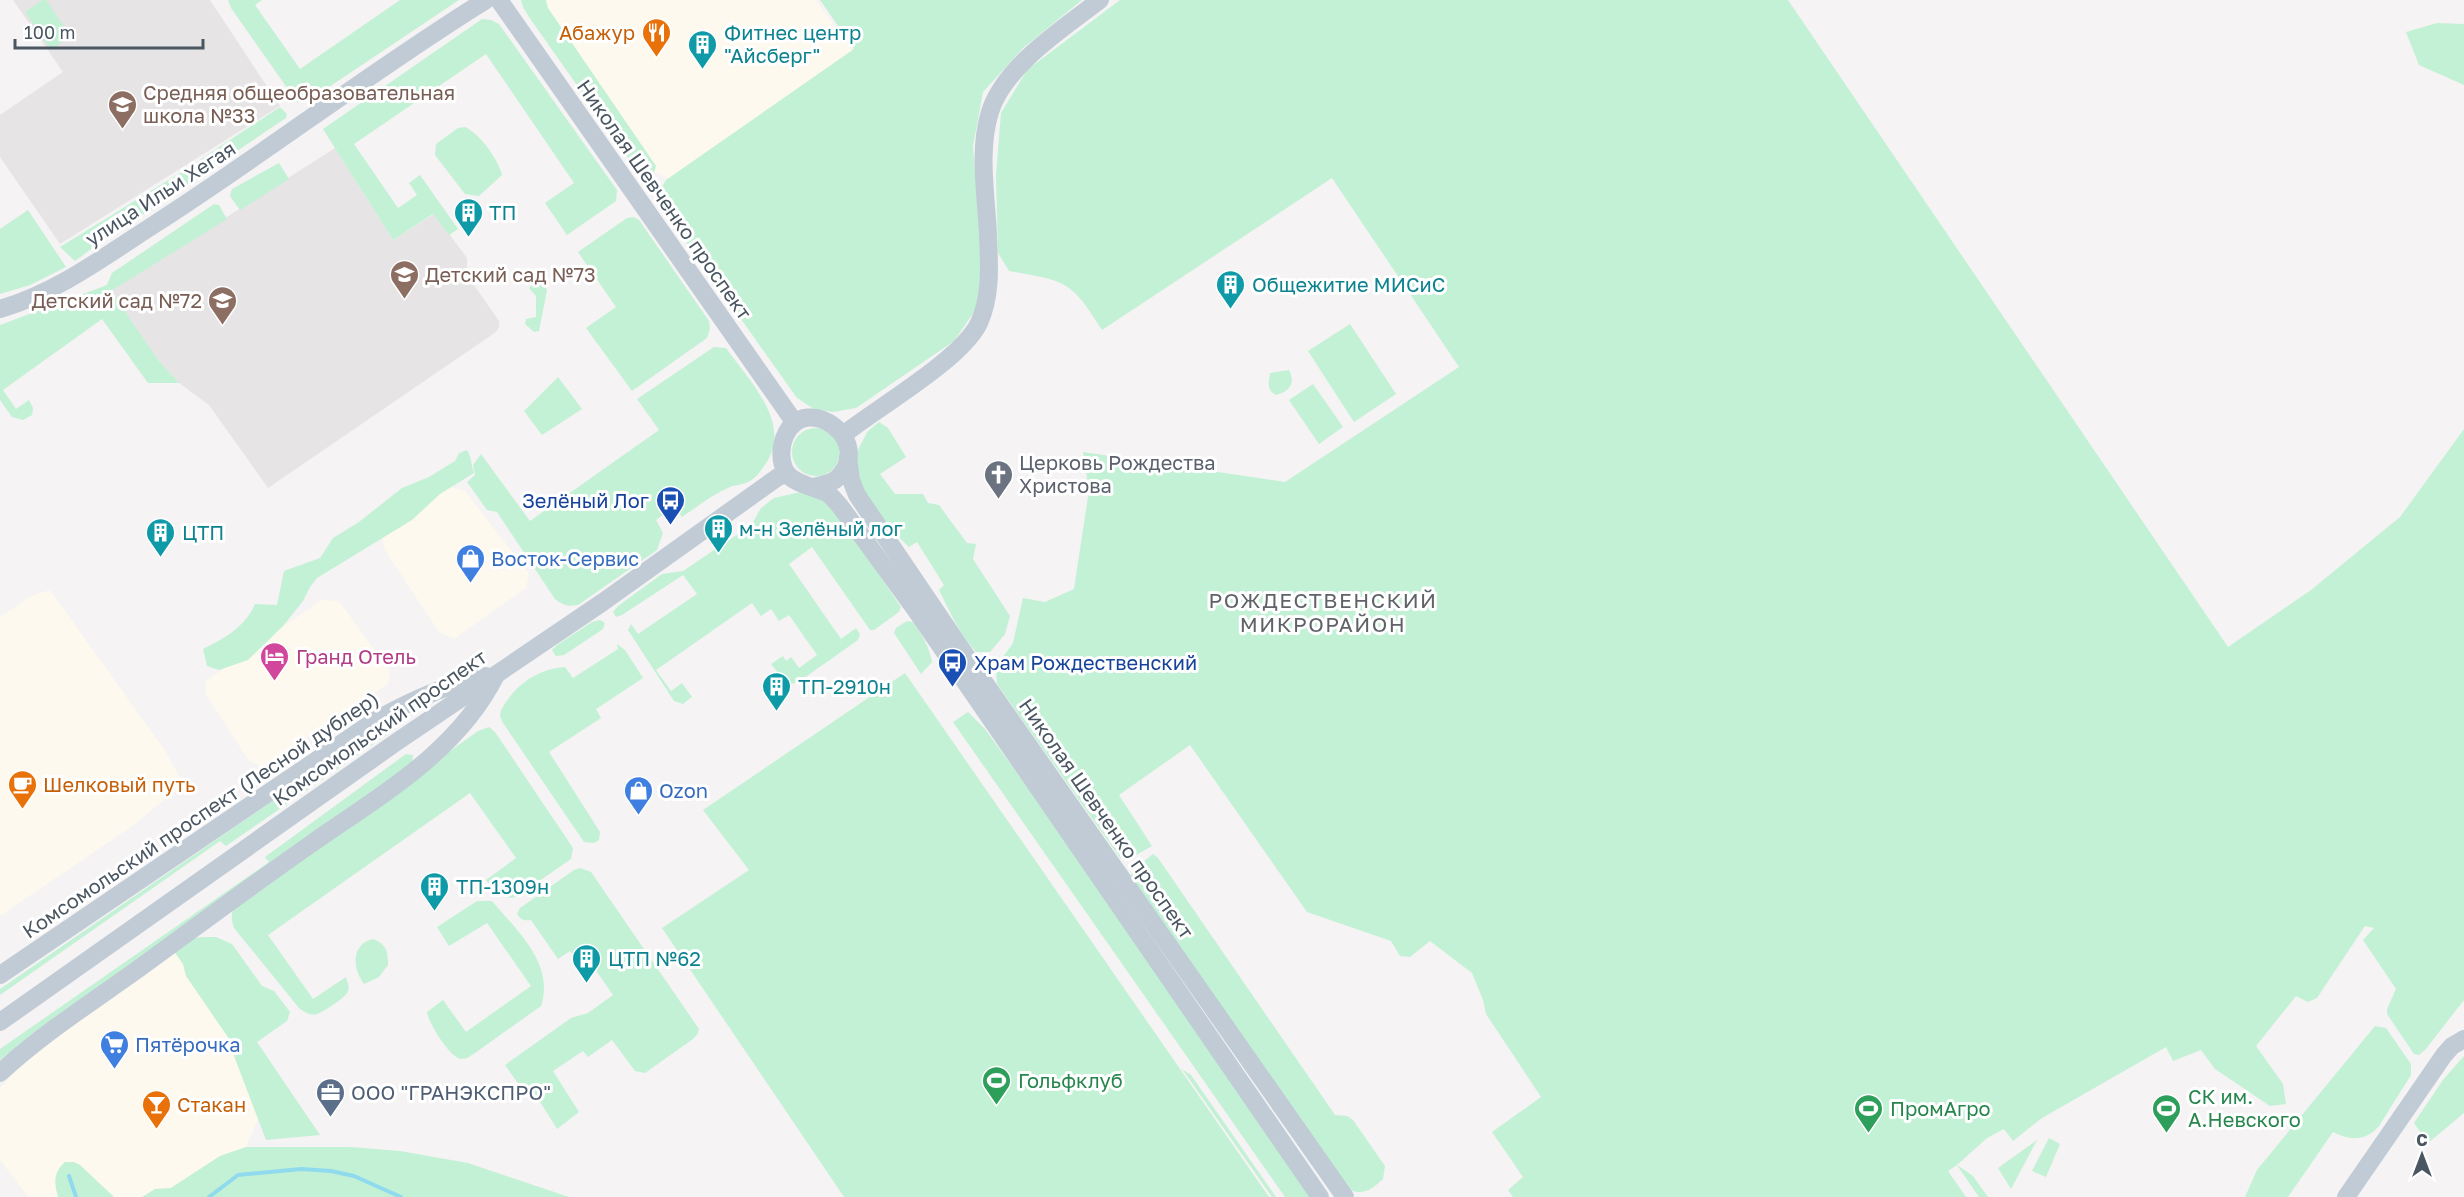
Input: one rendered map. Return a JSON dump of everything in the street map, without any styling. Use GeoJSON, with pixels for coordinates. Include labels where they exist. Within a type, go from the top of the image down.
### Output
{"type":"FeatureCollection","features":[{"type":"Feature","properties":{"kind":"main road","name":"улица Ильи Хегая"},"geometry":{"type":"LineString","coordinates":[[0,309],[48,291],[76,276],[213,186],[486,0]]}},
{"type":"Feature","properties":{"kind":"main road","name":"Николая Шевченко проспект"},"geometry":{"type":"LineString","coordinates":[[499,0],[795,423]]}},
{"type":"Feature","properties":{"kind":"main road"},"geometry":{"type":"LineString","coordinates":[[843,435],[957,352],[978,325],[986,302],[990,280],[984,144],[990,110],[1005,83],[1034,52],[1100,0]]}},
{"type":"Feature","properties":{"kind":"main road"},"geometry":{"type":"LineString","coordinates":[[807,418],[819,418],[831,423],[843,435],[848,457],[845,468],[834,481],[813,487],[787,474],[782,461],[781,447],[785,434],[795,423],[807,418]]}},
{"type":"Feature","properties":{"kind":"main road","name":"Николая Шевченко проспект"},"geometry":{"type":"LineString","coordinates":[[848,457],[851,480],[857,495],[975,669],[1345,1197]]}},
{"type":"Feature","properties":{"kind":"main road","name":"Комсомольский проспект"},"geometry":{"type":"LineString","coordinates":[[0,1022],[395,743],[603,602],[778,477],[787,474]]}},
{"type":"Feature","properties":{"kind":"main road","name":"Николая Шевченко проспект"},"geometry":{"type":"LineString","coordinates":[[813,487],[829,494],[840,506],[915,609],[1320,1197]]}},
{"type":"Feature","properties":{"kind":"main road"},"geometry":{"type":"LineString","coordinates":[[0,1073],[52,1031],[216,911],[418,769],[463,727],[483,701],[496,674]]}},
{"type":"Feature","properties":{"kind":"main road","name":"Комсомольский проспект (Лесной дублер)"},"geometry":{"type":"LineString","coordinates":[[0,975],[376,720],[435,691],[467,680],[496,674]]}},
{"type":"Feature","properties":{"kind":"main road"},"geometry":{"type":"LineString","coordinates":[[2346,1197],[2444,1055],[2452,1046],[2464,1039]]}},
{"type":"Feature","properties":{"kind":"shaded area","name":"Средняя общеобразовательная школа №33"},"geometry":{"type":"Polygon","coordinates":[[[13,0],[210,0],[280,106],[60,244],[0,157],[0,115],[63,72],[13,0]]]}},
{"type":"Feature","properties":{"kind":"shaded area"},"geometry":{"type":"Polygon","coordinates":[[[537,0],[816,0],[851,49],[853,57],[672,180],[649,169],[537,0]]]}},
{"type":"Feature","properties":{"kind":"shaded area"},"geometry":{"type":"Polygon","coordinates":[[[335,148],[393,240],[434,214],[467,258],[467,275],[499,321],[499,327],[496,332],[268,488],[209,405],[179,383],[159,361],[111,291],[335,148]]]}},
{"type":"Feature","properties":{"kind":"shaded area"},"geometry":{"type":"Polygon","coordinates":[[[446,486],[464,490],[529,573],[526,588],[454,639],[439,632],[384,549],[382,534],[446,486]]]}},
{"type":"Feature","properties":{"kind":"shaded area"},"geometry":{"type":"Polygon","coordinates":[[[50,590],[164,749],[184,784],[131,827],[0,916],[0,617],[31,596],[50,590]]]}},
{"type":"Feature","properties":{"kind":"shaded area"},"geometry":{"type":"Polygon","coordinates":[[[321,600],[339,601],[390,671],[388,684],[262,767],[249,761],[205,693],[206,681],[321,600]]]}},
{"type":"Feature","properties":{"kind":"shaded area"},"geometry":{"type":"Polygon","coordinates":[[[173,950],[183,964],[186,976],[232,1043],[234,1056],[259,1117],[246,1147],[220,1156],[156,1197],[28,1197],[0,1160],[0,1088],[36,1049],[173,950]]]}},
{"type":"Feature","properties":{"kind":"green space"},"geometry":{"type":"Polygon","coordinates":[[[46,0],[71,36],[51,50],[25,12],[46,0]]]}},
{"type":"Feature","properties":{"kind":"green space"},"geometry":{"type":"Polygon","coordinates":[[[228,0],[262,0],[255,5],[300,69],[400,0],[459,0],[305,103],[297,102],[231,8],[228,0]]]}},
{"type":"Feature","properties":{"kind":"green space"},"geometry":{"type":"Polygon","coordinates":[[[521,0],[546,0],[548,8],[656,166],[653,176],[641,175],[638,172],[529,17],[521,0]]]}},
{"type":"Feature","properties":{"kind":"green space"},"geometry":{"type":"Polygon","coordinates":[[[820,0],[1082,0],[1023,48],[983,92],[973,146],[983,279],[976,309],[954,341],[856,408],[833,412],[814,409],[797,398],[658,202],[659,192],[666,180],[854,49],[820,0]]]}},
{"type":"Feature","properties":{"kind":"green space"},"geometry":{"type":"Polygon","coordinates":[[[1120,0],[1788,0],[2228,647],[2311,590],[2400,517],[2464,429],[2464,1000],[2425,1050],[2419,1055],[2414,1054],[2387,1014],[2396,989],[2363,940],[2374,928],[2365,926],[2317,998],[2308,1002],[2296,996],[2256,1046],[2283,1084],[2286,1104],[2270,1106],[2215,1069],[2201,1050],[2173,1061],[2166,1047],[2042,1118],[2013,1141],[2004,1129],[1987,1138],[1948,1171],[1966,1197],[1513,1197],[1508,1190],[1523,1177],[1492,1132],[1541,1097],[1486,1014],[1472,973],[1430,941],[1410,957],[1400,956],[1391,941],[1307,912],[1190,745],[1119,795],[1152,846],[1129,859],[1120,858],[997,684],[996,667],[1013,643],[1023,598],[1045,602],[1074,589],[1089,490],[1083,452],[1285,482],[1459,367],[1332,178],[1102,330],[1082,301],[1065,286],[1043,277],[1009,271],[998,253],[996,175],[1001,113],[1027,70],[1120,0]]]}},
{"type":"Feature","properties":{"kind":"green space"},"geometry":{"type":"Polygon","coordinates":[[[482,19],[499,24],[617,190],[616,201],[567,235],[545,203],[574,183],[486,54],[354,144],[398,208],[417,195],[409,183],[420,175],[458,229],[449,235],[433,214],[393,240],[323,129],[482,19]]]}},
{"type":"Feature","properties":{"kind":"green space"},"geometry":{"type":"Polygon","coordinates":[[[2437,23],[2464,24],[2464,85],[2419,65],[2406,32],[2437,23]]]}},
{"type":"Feature","properties":{"kind":"green space"},"geometry":{"type":"Polygon","coordinates":[[[280,107],[287,114],[286,118],[142,215],[124,222],[118,213],[99,226],[104,235],[94,247],[75,261],[60,247],[180,173],[280,107]]]}},
{"type":"Feature","properties":{"kind":"green space"},"geometry":{"type":"Polygon","coordinates":[[[465,127],[477,135],[488,148],[502,175],[479,196],[465,194],[435,155],[436,144],[458,128],[465,127]]]}},
{"type":"Feature","properties":{"kind":"green space"},"geometry":{"type":"Polygon","coordinates":[[[279,163],[289,179],[240,210],[230,196],[232,189],[279,163]]]}},
{"type":"Feature","properties":{"kind":"green space"},"geometry":{"type":"Polygon","coordinates":[[[214,204],[219,205],[227,219],[111,291],[159,361],[179,383],[148,383],[102,319],[3,390],[16,409],[29,400],[33,408],[32,415],[23,420],[12,417],[0,400],[0,325],[107,285],[112,273],[214,204]]]}},
{"type":"Feature","properties":{"kind":"green space"},"geometry":{"type":"Polygon","coordinates":[[[28,210],[66,267],[30,285],[0,294],[0,229],[28,210]]]}},
{"type":"Feature","properties":{"kind":"green space"},"geometry":{"type":"Polygon","coordinates":[[[633,217],[639,220],[709,321],[710,328],[707,338],[632,391],[586,328],[616,307],[578,252],[627,218],[633,217]]]}},
{"type":"Feature","properties":{"kind":"green space"},"geometry":{"type":"Polygon","coordinates":[[[536,280],[541,281],[547,290],[539,331],[534,332],[525,324],[526,319],[536,317],[536,296],[529,288],[536,280]]]}},
{"type":"Feature","properties":{"kind":"green space"},"geometry":{"type":"Polygon","coordinates":[[[1350,324],[1396,394],[1354,422],[1308,351],[1350,324]]]}},
{"type":"Feature","properties":{"kind":"green space"},"geometry":{"type":"Polygon","coordinates":[[[714,347],[726,348],[756,389],[772,419],[774,435],[772,451],[764,466],[751,481],[724,490],[682,517],[674,507],[656,520],[663,533],[657,550],[578,605],[568,606],[560,603],[555,599],[497,512],[487,510],[467,482],[475,475],[473,465],[481,454],[530,521],[659,430],[637,399],[714,347]]]}},
{"type":"Feature","properties":{"kind":"green space"},"geometry":{"type":"Polygon","coordinates":[[[1289,370],[1292,379],[1290,387],[1276,395],[1269,388],[1270,373],[1289,370]]]}},
{"type":"Feature","properties":{"kind":"green space"},"geometry":{"type":"Polygon","coordinates":[[[558,377],[582,409],[542,435],[524,411],[558,377]]]}},
{"type":"Feature","properties":{"kind":"green space"},"geometry":{"type":"Polygon","coordinates":[[[1313,384],[1343,427],[1319,444],[1289,400],[1313,384]]]}},
{"type":"Feature","properties":{"kind":"green space"},"geometry":{"type":"Polygon","coordinates":[[[879,422],[888,428],[906,457],[880,474],[895,494],[923,494],[928,503],[939,505],[967,543],[976,544],[973,559],[1010,616],[1005,634],[990,652],[976,652],[970,645],[939,590],[944,585],[917,542],[909,547],[887,526],[861,488],[856,454],[867,432],[879,422]]]}},
{"type":"Feature","properties":{"kind":"green space"},"geometry":{"type":"Polygon","coordinates":[[[816,428],[833,435],[840,452],[833,469],[816,476],[799,469],[792,452],[799,435],[816,428]]]}},
{"type":"Feature","properties":{"kind":"green space"},"geometry":{"type":"Polygon","coordinates":[[[467,450],[474,473],[440,494],[412,520],[317,578],[303,601],[283,626],[248,660],[219,670],[207,666],[203,649],[240,625],[255,604],[277,605],[284,571],[320,558],[333,538],[359,522],[402,488],[429,477],[455,461],[459,453],[467,450]]]}},
{"type":"Feature","properties":{"kind":"green space"},"geometry":{"type":"Polygon","coordinates":[[[805,491],[823,499],[840,517],[901,607],[899,612],[874,630],[870,630],[812,547],[789,564],[841,639],[856,628],[860,634],[858,640],[797,683],[787,684],[771,664],[783,656],[786,661],[791,657],[799,668],[817,655],[789,615],[779,621],[771,609],[761,616],[752,603],[656,670],[671,691],[682,683],[692,697],[683,704],[674,701],[628,630],[631,624],[638,634],[697,594],[683,575],[622,615],[616,617],[613,612],[662,574],[683,571],[738,534],[752,524],[761,508],[774,498],[805,491]]]}},
{"type":"Feature","properties":{"kind":"green space"},"geometry":{"type":"Polygon","coordinates":[[[600,620],[605,623],[603,629],[564,655],[556,656],[552,650],[557,645],[592,622],[600,620]]]}},
{"type":"Feature","properties":{"kind":"green space"},"geometry":{"type":"Polygon","coordinates":[[[907,621],[913,622],[931,656],[932,662],[921,674],[894,633],[896,628],[907,621]]]}},
{"type":"Feature","properties":{"kind":"green space"},"geometry":{"type":"Polygon","coordinates":[[[617,644],[625,650],[643,678],[596,709],[601,718],[549,752],[600,832],[599,840],[594,843],[584,842],[503,723],[500,716],[501,710],[520,686],[536,675],[565,667],[573,678],[618,649],[617,644]]]}},
{"type":"Feature","properties":{"kind":"green space"},"geometry":{"type":"Polygon","coordinates":[[[905,673],[1269,1197],[844,1197],[662,928],[749,870],[703,810],[905,673]]]}},
{"type":"Feature","properties":{"kind":"green space"},"geometry":{"type":"Polygon","coordinates":[[[968,712],[985,729],[1022,780],[1311,1197],[1285,1197],[953,722],[968,712]]]}},
{"type":"Feature","properties":{"kind":"green space"},"geometry":{"type":"Polygon","coordinates":[[[381,726],[389,727],[388,734],[226,846],[220,841],[0,995],[0,989],[381,726]]]}},
{"type":"Feature","properties":{"kind":"green space"},"geometry":{"type":"Polygon","coordinates":[[[489,727],[495,732],[573,848],[571,859],[516,897],[510,898],[498,894],[486,880],[516,858],[470,793],[268,935],[313,999],[346,977],[349,986],[347,994],[317,1014],[303,1011],[234,928],[233,910],[237,904],[478,731],[489,727]]]}},
{"type":"Feature","properties":{"kind":"green space"},"geometry":{"type":"Polygon","coordinates":[[[406,754],[413,755],[412,766],[55,1017],[0,1060],[0,1049],[269,862],[265,857],[406,754]]]}},
{"type":"Feature","properties":{"kind":"green space"},"geometry":{"type":"Polygon","coordinates":[[[1153,854],[1158,858],[1335,1115],[1347,1116],[1353,1120],[1385,1166],[1383,1179],[1370,1189],[1357,1192],[1347,1188],[1134,884],[1132,871],[1153,854]]]}},
{"type":"Feature","properties":{"kind":"green space"},"geometry":{"type":"Polygon","coordinates":[[[580,868],[591,872],[699,1029],[693,1039],[645,1073],[635,1071],[612,1040],[588,1057],[583,1051],[553,1071],[579,1112],[557,1129],[532,1089],[522,1089],[505,1065],[571,1018],[588,1013],[613,995],[586,956],[578,961],[570,951],[558,959],[531,920],[523,920],[517,914],[520,908],[580,868]]]}},
{"type":"Feature","properties":{"kind":"green space"},"geometry":{"type":"Polygon","coordinates":[[[477,901],[492,901],[522,936],[538,962],[543,976],[544,991],[541,1006],[475,1053],[461,1059],[451,1053],[440,1039],[427,1012],[443,1000],[466,1032],[531,986],[487,923],[449,946],[437,927],[477,901]]]}},
{"type":"Feature","properties":{"kind":"green space"},"geometry":{"type":"Polygon","coordinates":[[[216,937],[232,944],[262,986],[274,991],[290,1012],[287,1021],[257,1042],[320,1135],[266,1140],[234,1056],[232,1043],[186,976],[183,964],[173,950],[189,939],[216,937]]]}},
{"type":"Feature","properties":{"kind":"green space"},"geometry":{"type":"Polygon","coordinates":[[[373,939],[381,943],[385,949],[388,965],[379,977],[364,984],[357,971],[357,951],[373,939]]]}},
{"type":"Feature","properties":{"kind":"green space"},"geometry":{"type":"Polygon","coordinates":[[[2375,1026],[2386,1028],[2411,1064],[2411,1075],[2379,1126],[2369,1135],[2358,1138],[2346,1137],[2333,1132],[2288,1197],[2245,1197],[2257,1170],[2375,1026]]]}},
{"type":"Feature","properties":{"kind":"green space"},"geometry":{"type":"Polygon","coordinates":[[[2464,1056],[2464,1113],[2428,1143],[2414,1123],[2443,1080],[2464,1056]]]}},
{"type":"Feature","properties":{"kind":"green space"},"geometry":{"type":"Polygon","coordinates":[[[1182,1069],[1191,1075],[1276,1197],[1272,1197],[1182,1069]]]}},
{"type":"Feature","properties":{"kind":"green space"},"geometry":{"type":"Polygon","coordinates":[[[2049,1138],[2060,1144],[2046,1177],[2032,1171],[2049,1138]]]}},
{"type":"Feature","properties":{"kind":"green space"},"geometry":{"type":"Polygon","coordinates":[[[2037,1140],[2011,1189],[1998,1168],[2037,1140]]]}},
{"type":"Feature","properties":{"kind":"green space"},"geometry":{"type":"Polygon","coordinates":[[[246,1147],[351,1147],[400,1151],[468,1163],[569,1197],[142,1197],[155,1189],[171,1188],[220,1156],[246,1147]]]}},
{"type":"Feature","properties":{"kind":"green space"},"geometry":{"type":"Polygon","coordinates":[[[65,1162],[80,1165],[114,1197],[58,1197],[56,1178],[58,1170],[65,1162]]]}},
{"type":"Feature","properties":{"kind":"green space"},"geometry":{"type":"Polygon","coordinates":[[[1957,1165],[1973,1176],[1988,1197],[1979,1197],[1957,1165]]]}},
{"type":"Feature","properties":{"kind":"waterway"},"geometry":{"type":"LineString","coordinates":[[209,1197],[238,1175],[301,1169],[331,1171],[354,1176],[401,1197]]}},
{"type":"Feature","properties":{"kind":"waterway"},"geometry":{"type":"LineString","coordinates":[[69,1176],[76,1197]]}},
{"type":"Feature","properties":{"kind":"place","name":"Абажур"},"geometry":{"type":"Point","coordinates":[656,58]}},
{"type":"Feature","properties":{"kind":"place","name":"Фитнес центр \"Айсберг\""},"geometry":{"type":"Point","coordinates":[703,70]}},
{"type":"Feature","properties":{"kind":"place","name":"Средняя общеобразовательная школа №33"},"geometry":{"type":"Point","coordinates":[122,130]}},
{"type":"Feature","properties":{"kind":"place","name":"ТП"},"geometry":{"type":"Point","coordinates":[468,238]}},
{"type":"Feature","properties":{"kind":"place","name":"Детский сад №73"},"geometry":{"type":"Point","coordinates":[404,300]}},
{"type":"Feature","properties":{"kind":"place","name":"Общежитие МИСиС"},"geometry":{"type":"Point","coordinates":[1231,310]}},
{"type":"Feature","properties":{"kind":"place","name":"Детский сад №72"},"geometry":{"type":"Point","coordinates":[223,326]}},
{"type":"Feature","properties":{"kind":"place","name":"Церковь Рождества Христова"},"geometry":{"type":"Point","coordinates":[998,500]}},
{"type":"Feature","properties":{"kind":"place","name":"Зелёный Лог"},"geometry":{"type":"Point","coordinates":[670,526]}},
{"type":"Feature","properties":{"kind":"place","name":"м-н Зелёный лог"},"geometry":{"type":"Point","coordinates":[718,554]}},
{"type":"Feature","properties":{"kind":"place","name":"ЦТП"},"geometry":{"type":"Point","coordinates":[161,558]}},
{"type":"Feature","properties":{"kind":"place","name":"Восток-Сервис"},"geometry":{"type":"Point","coordinates":[470,584]}},
{"type":"Feature","properties":{"kind":"place","name":"Гранд Отель"},"geometry":{"type":"Point","coordinates":[275,682]}},
{"type":"Feature","properties":{"kind":"place","name":"Храм Рождественский"},"geometry":{"type":"Point","coordinates":[953,688]}},
{"type":"Feature","properties":{"kind":"place","name":"ТП-2910н"},"geometry":{"type":"Point","coordinates":[777,712]}},
{"type":"Feature","properties":{"kind":"place","name":"Шелковый путь"},"geometry":{"type":"Point","coordinates":[22,810]}},
{"type":"Feature","properties":{"kind":"place","name":"Ozon"},"geometry":{"type":"Point","coordinates":[638,816]}},
{"type":"Feature","properties":{"kind":"place","name":"ТП-1309н"},"geometry":{"type":"Point","coordinates":[435,912]}},
{"type":"Feature","properties":{"kind":"place","name":"ЦТП №62"},"geometry":{"type":"Point","coordinates":[587,984]}},
{"type":"Feature","properties":{"kind":"place","name":"Пятёрочка"},"geometry":{"type":"Point","coordinates":[114,1070]}},
{"type":"Feature","properties":{"kind":"place","name":"Гольфклуб"},"geometry":{"type":"Point","coordinates":[997,1106]}},
{"type":"Feature","properties":{"kind":"place","name":"ООО \"ГРАНЭКСПРО\""},"geometry":{"type":"Point","coordinates":[330,1118]}},
{"type":"Feature","properties":{"kind":"place","name":"Стакан"},"geometry":{"type":"Point","coordinates":[156,1130]}},
{"type":"Feature","properties":{"kind":"place","name":"ПромАгро"},"geometry":{"type":"Point","coordinates":[1869,1134]}},
{"type":"Feature","properties":{"kind":"place","name":"СК им. А.Невского"},"geometry":{"type":"Point","coordinates":[2167,1134]}},
{"type":"Feature","properties":{"kind":"district","name":"РОЖДЕСТВЕНСКИЙ МИКРОРАЙОН"},"geometry":{"type":"Point","coordinates":[1323,612]}}]}
